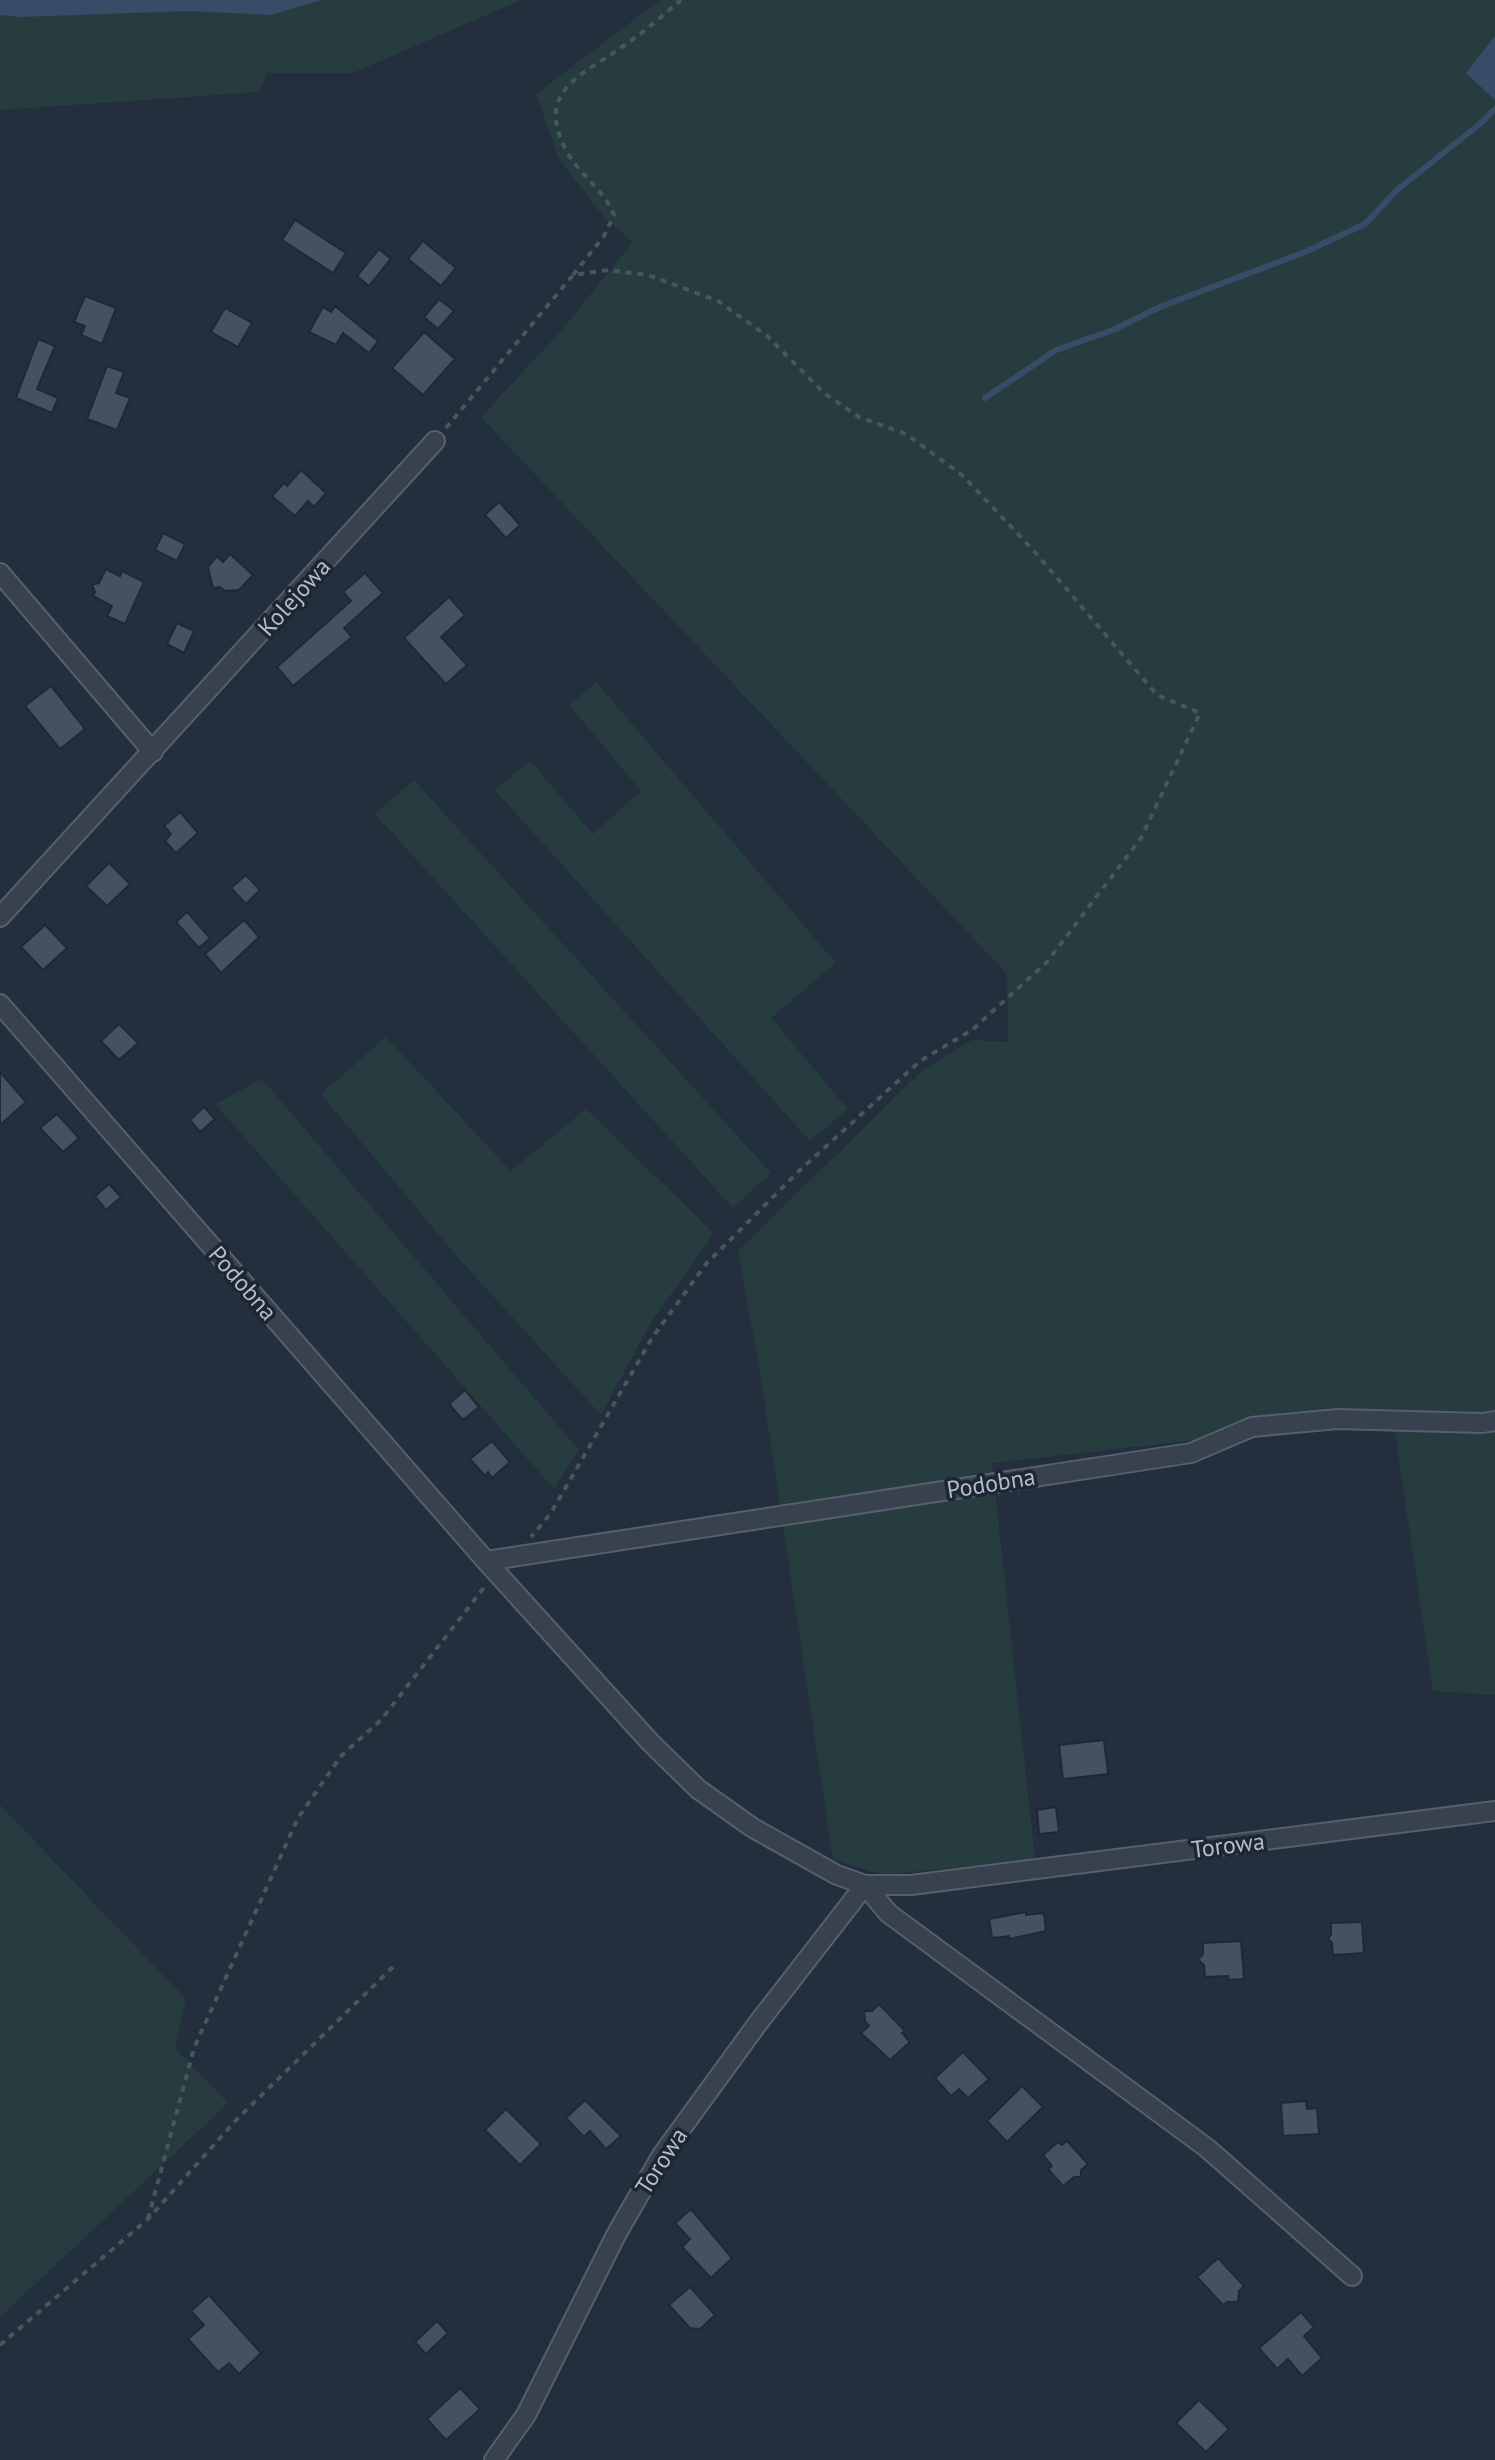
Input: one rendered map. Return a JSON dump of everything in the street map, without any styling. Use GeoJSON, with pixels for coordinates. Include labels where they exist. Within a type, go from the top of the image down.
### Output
{"type":"FeatureCollection","features":[{"type":"Feature","properties":{"kind":"street","name":"Kolejowa"},"geometry":{"type":"LineString","coordinates":[[0,917],[435,441]]}},
{"type":"Feature","properties":{"kind":"street"},"geometry":{"type":"LineString","coordinates":[[0,573],[153,752]]}},
{"type":"Feature","properties":{"kind":"street","name":"Podobna"},"geometry":{"type":"LineString","coordinates":[[0,1004],[491,1567],[650,1742],[698,1789],[753,1828],[805,1859],[865,1885]]}},
{"type":"Feature","properties":{"kind":"street","name":"Podobna"},"geometry":{"type":"LineString","coordinates":[[491,1567],[514,1557],[1191,1453],[1252,1427],[1338,1419],[1495,1421]]}},
{"type":"Feature","properties":{"kind":"street","name":"Torowa"},"geometry":{"type":"LineString","coordinates":[[494,2460],[526,2415],[616,2235],[662,2155],[758,2023],[865,1885],[927,1883],[1495,1811]]}},
{"type":"Feature","properties":{"kind":"street"},"geometry":{"type":"LineString","coordinates":[[865,1885],[888,1913],[1207,2148],[1352,2276]]}},
{"type":"Feature","properties":{"kind":"path"},"geometry":{"type":"LineString","coordinates":[[435,441],[604,236],[614,215],[609,201],[568,155],[557,131],[557,102],[570,81],[624,46],[681,0]]}},
{"type":"Feature","properties":{"kind":"path"},"geometry":{"type":"LineString","coordinates":[[514,1557],[551,1513],[652,1338],[706,1264],[799,1171],[920,1061],[972,1030],[1047,962],[1141,838],[1200,713],[1157,695],[1034,551],[962,475],[906,434],[859,417],[824,393],[767,336],[718,301],[648,275],[608,270],[573,275]]}},
{"type":"Feature","properties":{"kind":"path"},"geometry":{"type":"LineString","coordinates":[[148,2219],[194,2048],[298,1818],[341,1756],[381,1720],[491,1567]]}},
{"type":"Feature","properties":{"kind":"path"},"geometry":{"type":"LineString","coordinates":[[0,2345],[148,2219],[236,2120],[397,1963]]}},
{"type":"Feature","properties":{"kind":"green space"},"geometry":{"type":"Polygon","coordinates":[[[0,0],[521,0],[353,73],[267,73],[259,92],[0,110],[0,0]]]}},
{"type":"Feature","properties":{"kind":"green space"},"geometry":{"type":"Polygon","coordinates":[[[660,0],[1495,0],[1495,1695],[1433,1691],[1393,1418],[992,1463],[1035,1859],[883,1875],[833,1859],[760,1372],[738,1251],[923,1070],[972,1040],[1008,1042],[1007,974],[481,417],[560,332],[633,242],[604,217],[559,159],[536,94],[660,0]]]}},
{"type":"Feature","properties":{"kind":"green space"},"geometry":{"type":"Polygon","coordinates":[[[596,682],[836,963],[771,1018],[848,1109],[810,1141],[495,790],[530,761],[593,834],[641,791],[569,705],[596,682]]]}},
{"type":"Feature","properties":{"kind":"green space"},"geometry":{"type":"Polygon","coordinates":[[[414,780],[771,1173],[733,1208],[375,814],[414,780]]]}},
{"type":"Feature","properties":{"kind":"green space"},"geometry":{"type":"Polygon","coordinates":[[[386,1037],[511,1171],[586,1109],[714,1233],[650,1324],[601,1415],[454,1253],[321,1094],[386,1037]]]}},
{"type":"Feature","properties":{"kind":"green space"},"geometry":{"type":"Polygon","coordinates":[[[262,1079],[579,1450],[554,1489],[215,1104],[262,1079]]]}},
{"type":"Feature","properties":{"kind":"green space"},"geometry":{"type":"Polygon","coordinates":[[[0,1805],[186,1999],[175,2048],[228,2103],[0,2317],[0,1805]]]}},
{"type":"Feature","properties":{"kind":"water"},"geometry":{"type":"Polygon","coordinates":[[[0,0],[321,0],[271,15],[189,11],[19,17],[0,15],[0,0]]]}},
{"type":"Feature","properties":{"kind":"water"},"geometry":{"type":"Polygon","coordinates":[[[1495,36],[1495,100],[1466,73],[1495,36]]]}},
{"type":"Feature","properties":{"kind":"building"},"geometry":{"type":"Polygon","coordinates":[[[295,220],[346,253],[333,273],[282,240],[295,220]]]}},
{"type":"Feature","properties":{"kind":"building"},"geometry":{"type":"Polygon","coordinates":[[[423,241],[456,268],[441,286],[408,259],[423,241]]]}},
{"type":"Feature","properties":{"kind":"building"},"geometry":{"type":"Polygon","coordinates":[[[379,249],[391,259],[369,286],[357,276],[379,249]]]}},
{"type":"Feature","properties":{"kind":"building"},"geometry":{"type":"Polygon","coordinates":[[[85,296],[116,308],[102,344],[81,335],[85,326],[74,322],[85,296]]]}},
{"type":"Feature","properties":{"kind":"building"},"geometry":{"type":"Polygon","coordinates":[[[439,299],[454,311],[438,329],[424,317],[439,299]]]}},
{"type":"Feature","properties":{"kind":"building"},"geometry":{"type":"Polygon","coordinates":[[[335,306],[378,341],[369,353],[343,333],[336,345],[309,332],[323,307],[331,312],[335,306]]]}},
{"type":"Feature","properties":{"kind":"building"},"geometry":{"type":"Polygon","coordinates":[[[225,308],[252,323],[238,347],[211,332],[225,308]]]}},
{"type":"Feature","properties":{"kind":"building"},"geometry":{"type":"Polygon","coordinates":[[[424,332],[455,359],[423,395],[392,368],[424,332]]]}},
{"type":"Feature","properties":{"kind":"building"},"geometry":{"type":"Polygon","coordinates":[[[38,339],[55,346],[37,389],[58,398],[52,413],[16,398],[38,339]]]}},
{"type":"Feature","properties":{"kind":"building"},"geometry":{"type":"Polygon","coordinates":[[[107,366],[124,372],[116,393],[130,398],[117,430],[87,419],[107,366]]]}},
{"type":"Feature","properties":{"kind":"building"},"geometry":{"type":"Polygon","coordinates":[[[301,470],[326,493],[314,507],[308,501],[295,516],[272,496],[284,483],[287,486],[301,470]]]}},
{"type":"Feature","properties":{"kind":"building"},"geometry":{"type":"Polygon","coordinates":[[[499,502],[520,525],[506,538],[485,515],[499,502]]]}},
{"type":"Feature","properties":{"kind":"building"},"geometry":{"type":"Polygon","coordinates":[[[163,533],[185,544],[177,561],[155,550],[163,533]]]}},
{"type":"Feature","properties":{"kind":"building"},"geometry":{"type":"Polygon","coordinates":[[[230,554],[253,575],[239,590],[213,588],[208,567],[217,556],[223,562],[230,554]]]}},
{"type":"Feature","properties":{"kind":"building"},"geometry":{"type":"Polygon","coordinates":[[[106,569],[120,576],[122,571],[144,582],[125,624],[107,616],[112,606],[93,596],[92,585],[99,583],[106,569]]]}},
{"type":"Feature","properties":{"kind":"building"},"geometry":{"type":"Polygon","coordinates":[[[365,573],[383,593],[344,628],[352,637],[293,686],[277,667],[351,601],[343,592],[365,573]]]}},
{"type":"Feature","properties":{"kind":"building"},"geometry":{"type":"Polygon","coordinates":[[[449,597],[465,615],[441,637],[467,665],[446,684],[404,638],[449,597]]]}},
{"type":"Feature","properties":{"kind":"building"},"geometry":{"type":"Polygon","coordinates":[[[177,623],[194,631],[184,653],[167,644],[177,623]]]}},
{"type":"Feature","properties":{"kind":"building"},"geometry":{"type":"Polygon","coordinates":[[[51,686],[85,729],[60,749],[25,706],[51,686]]]}},
{"type":"Feature","properties":{"kind":"building"},"geometry":{"type":"Polygon","coordinates":[[[180,812],[198,833],[176,853],[165,841],[171,834],[164,826],[180,812]]]}},
{"type":"Feature","properties":{"kind":"building"},"geometry":{"type":"Polygon","coordinates":[[[109,863],[130,884],[107,906],[86,886],[109,863]]]}},
{"type":"Feature","properties":{"kind":"building"},"geometry":{"type":"Polygon","coordinates":[[[246,875],[260,890],[246,904],[231,888],[246,875]]]}},
{"type":"Feature","properties":{"kind":"building"},"geometry":{"type":"Polygon","coordinates":[[[187,912],[210,938],[199,948],[176,922],[187,912]]]}},
{"type":"Feature","properties":{"kind":"building"},"geometry":{"type":"Polygon","coordinates":[[[244,920],[259,937],[221,973],[205,954],[244,920]]]}},
{"type":"Feature","properties":{"kind":"building"},"geometry":{"type":"Polygon","coordinates":[[[45,925],[67,948],[43,970],[21,947],[45,925]]]}},
{"type":"Feature","properties":{"kind":"building"},"geometry":{"type":"Polygon","coordinates":[[[119,1024],[138,1043],[119,1060],[101,1041],[119,1024]]]}},
{"type":"Feature","properties":{"kind":"building"},"geometry":{"type":"Polygon","coordinates":[[[0,1072],[26,1102],[0,1125],[0,1072]]]}},
{"type":"Feature","properties":{"kind":"building"},"geometry":{"type":"Polygon","coordinates":[[[204,1107],[215,1119],[200,1132],[190,1120],[204,1107]]]}},
{"type":"Feature","properties":{"kind":"building"},"geometry":{"type":"Polygon","coordinates":[[[57,1114],[79,1138],[63,1152],[40,1128],[57,1114]]]}},
{"type":"Feature","properties":{"kind":"building"},"geometry":{"type":"Polygon","coordinates":[[[109,1184],[121,1197],[106,1210],[95,1196],[109,1184]]]}},
{"type":"Feature","properties":{"kind":"building"},"geometry":{"type":"Polygon","coordinates":[[[465,1390],[479,1407],[463,1420],[449,1404],[465,1390]]]}},
{"type":"Feature","properties":{"kind":"building"},"geometry":{"type":"Polygon","coordinates":[[[492,1441],[510,1462],[492,1478],[488,1472],[485,1476],[470,1459],[492,1441]]]}},
{"type":"Feature","properties":{"kind":"building"},"geometry":{"type":"Polygon","coordinates":[[[1104,1740],[1108,1774],[1063,1779],[1059,1745],[1104,1740]]]}},
{"type":"Feature","properties":{"kind":"building"},"geometry":{"type":"Polygon","coordinates":[[[1056,1807],[1059,1832],[1039,1834],[1037,1810],[1056,1807]]]}},
{"type":"Feature","properties":{"kind":"building"},"geometry":{"type":"Polygon","coordinates":[[[1026,1912],[1026,1915],[1044,1913],[1046,1931],[1009,1939],[1009,1936],[992,1938],[989,1919],[1026,1912]]]}},
{"type":"Feature","properties":{"kind":"building"},"geometry":{"type":"Polygon","coordinates":[[[1362,1922],[1364,1953],[1333,1955],[1332,1943],[1328,1939],[1331,1923],[1362,1922]]]}},
{"type":"Feature","properties":{"kind":"building"},"geometry":{"type":"Polygon","coordinates":[[[1241,1941],[1244,1979],[1205,1977],[1204,1965],[1198,1960],[1203,1954],[1203,1943],[1241,1941]]]}},
{"type":"Feature","properties":{"kind":"building"},"geometry":{"type":"Polygon","coordinates":[[[879,2004],[905,2031],[902,2033],[910,2042],[890,2060],[861,2033],[869,2026],[864,2011],[872,2011],[879,2004]]]}},
{"type":"Feature","properties":{"kind":"building"},"geometry":{"type":"Polygon","coordinates":[[[963,2052],[989,2079],[968,2098],[959,2089],[951,2096],[935,2078],[963,2052]]]}},
{"type":"Feature","properties":{"kind":"building"},"geometry":{"type":"Polygon","coordinates":[[[1022,2086],[1043,2107],[1007,2142],[987,2121],[1022,2086]]]}},
{"type":"Feature","properties":{"kind":"building"},"geometry":{"type":"Polygon","coordinates":[[[585,2100],[621,2136],[606,2149],[590,2131],[584,2137],[566,2118],[585,2100]]]}},
{"type":"Feature","properties":{"kind":"building"},"geometry":{"type":"Polygon","coordinates":[[[1306,2101],[1307,2109],[1317,2108],[1319,2134],[1283,2136],[1281,2103],[1306,2101]]]}},
{"type":"Feature","properties":{"kind":"building"},"geometry":{"type":"Polygon","coordinates":[[[506,2109],[541,2144],[520,2165],[485,2130],[506,2109]]]}},
{"type":"Feature","properties":{"kind":"building"},"geometry":{"type":"Polygon","coordinates":[[[1067,2141],[1088,2164],[1081,2170],[1081,2177],[1074,2177],[1063,2186],[1048,2169],[1052,2166],[1043,2155],[1058,2142],[1062,2145],[1067,2141]]]}},
{"type":"Feature","properties":{"kind":"building"},"geometry":{"type":"Polygon","coordinates":[[[691,2209],[732,2258],[711,2278],[682,2247],[690,2239],[675,2223],[691,2209]]]}},
{"type":"Feature","properties":{"kind":"building"},"geometry":{"type":"Polygon","coordinates":[[[1218,2258],[1244,2286],[1239,2291],[1238,2302],[1223,2305],[1197,2277],[1218,2258]]]}},
{"type":"Feature","properties":{"kind":"building"},"geometry":{"type":"Polygon","coordinates":[[[690,2287],[715,2315],[700,2329],[690,2328],[669,2305],[690,2287]]]}},
{"type":"Feature","properties":{"kind":"building"},"geometry":{"type":"Polygon","coordinates":[[[209,2295],[261,2353],[239,2374],[229,2363],[218,2372],[188,2339],[204,2325],[191,2311],[209,2295]]]}},
{"type":"Feature","properties":{"kind":"building"},"geometry":{"type":"Polygon","coordinates":[[[1301,2312],[1314,2327],[1304,2336],[1322,2358],[1302,2376],[1288,2359],[1277,2369],[1259,2348],[1301,2312]]]}},
{"type":"Feature","properties":{"kind":"building"},"geometry":{"type":"Polygon","coordinates":[[[437,2321],[448,2333],[426,2354],[415,2342],[437,2321]]]}},
{"type":"Feature","properties":{"kind":"building"},"geometry":{"type":"Polygon","coordinates":[[[460,2388],[480,2409],[446,2440],[427,2419],[460,2388]]]}},
{"type":"Feature","properties":{"kind":"building"},"geometry":{"type":"Polygon","coordinates":[[[1199,2400],[1229,2429],[1206,2452],[1176,2423],[1199,2400]]]}},
{"type":"Feature","properties":{"kind":"waterway"},"geometry":{"type":"LineString","coordinates":[[985,398],[1056,350],[1305,252],[1365,224],[1397,190],[1495,109]]}}]}
